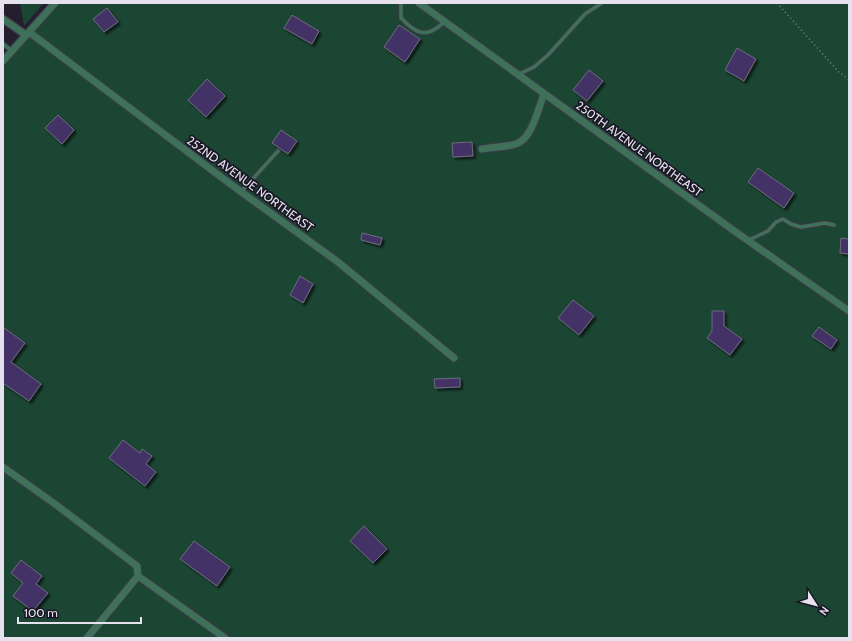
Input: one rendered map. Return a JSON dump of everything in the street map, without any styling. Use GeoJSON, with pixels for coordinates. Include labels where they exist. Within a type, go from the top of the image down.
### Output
{"type":"FeatureCollection","features":[{"type":"Feature","properties":{"kind":"street"},"geometry":{"type":"LineString","coordinates":[[3,61],[55,3]]}},
{"type":"Feature","properties":{"kind":"street","name":"250TH AVENUE NORTHEAST"},"geometry":{"type":"LineString","coordinates":[[418,3],[849,311]]}},
{"type":"Feature","properties":{"kind":"street","name":"252ND AVENUE NORTHEAST"},"geometry":{"type":"LineString","coordinates":[[3,19],[28,33],[241,192],[338,262],[454,358]]}},
{"type":"Feature","properties":{"kind":"street"},"geometry":{"type":"LineString","coordinates":[[482,149],[517,144],[524,139],[531,131],[544,94]]}},
{"type":"Feature","properties":{"kind":"street"},"geometry":{"type":"LineString","coordinates":[[3,467],[138,566],[138,576],[87,638]]}},
{"type":"Feature","properties":{"kind":"street"},"geometry":{"type":"LineString","coordinates":[[138,576],[225,638]]}},
{"type":"Feature","properties":{"kind":"lane"},"geometry":{"type":"LineString","coordinates":[[401,3],[401,18],[408,26],[416,31],[431,32],[436,30],[444,22]]}},
{"type":"Feature","properties":{"kind":"lane"},"geometry":{"type":"LineString","coordinates":[[517,75],[534,67],[548,56],[585,14],[602,3]]}},
{"type":"Feature","properties":{"kind":"lane"},"geometry":{"type":"LineString","coordinates":[[3,44],[12,51]]}},
{"type":"Feature","properties":{"kind":"lane"},"geometry":{"type":"LineString","coordinates":[[241,192],[278,151]]}},
{"type":"Feature","properties":{"kind":"lane"},"geometry":{"type":"LineString","coordinates":[[748,240],[768,232],[776,222],[783,219],[791,224],[801,227],[825,223],[834,225]]}},
{"type":"Feature","properties":{"kind":"path"},"geometry":{"type":"LineString","coordinates":[[777,3],[839,72],[849,80]]}},
{"type":"Feature","properties":{"kind":"green space"},"geometry":{"type":"Polygon","coordinates":[[[20,3],[44,3],[24,26],[20,3]]]}},
{"type":"Feature","properties":{"kind":"green space"},"geometry":{"type":"Polygon","coordinates":[[[55,3],[849,3],[849,638],[3,638],[3,61],[55,3]]]}},
{"type":"Feature","properties":{"kind":"building"},"geometry":{"type":"Polygon","coordinates":[[[107,8],[118,22],[104,32],[93,19],[107,8]]]}},
{"type":"Feature","properties":{"kind":"building"},"geometry":{"type":"Polygon","coordinates":[[[292,15],[319,31],[312,44],[284,28],[292,15]]]}},
{"type":"Feature","properties":{"kind":"building"},"geometry":{"type":"Polygon","coordinates":[[[399,25],[420,39],[405,62],[384,47],[399,25]]]}},
{"type":"Feature","properties":{"kind":"building"},"geometry":{"type":"Polygon","coordinates":[[[737,48],[756,59],[744,81],[725,70],[737,48]]]}},
{"type":"Feature","properties":{"kind":"building"},"geometry":{"type":"Polygon","coordinates":[[[589,70],[603,81],[587,101],[573,90],[589,70]]]}},
{"type":"Feature","properties":{"kind":"building"},"geometry":{"type":"Polygon","coordinates":[[[207,79],[225,96],[206,117],[188,100],[207,79]]]}},
{"type":"Feature","properties":{"kind":"building"},"geometry":{"type":"Polygon","coordinates":[[[58,115],[74,130],[62,144],[45,128],[58,115]]]}},
{"type":"Feature","properties":{"kind":"building"},"geometry":{"type":"Polygon","coordinates":[[[281,130],[297,141],[288,154],[272,143],[281,130]]]}},
{"type":"Feature","properties":{"kind":"building"},"geometry":{"type":"Polygon","coordinates":[[[472,142],[473,156],[453,157],[452,143],[472,142]]]}},
{"type":"Feature","properties":{"kind":"building"},"geometry":{"type":"Polygon","coordinates":[[[758,168],[794,193],[784,208],[748,182],[758,168]]]}},
{"type":"Feature","properties":{"kind":"building"},"geometry":{"type":"Polygon","coordinates":[[[362,233],[382,238],[380,245],[361,240],[362,233]]]}},
{"type":"Feature","properties":{"kind":"building"},"geometry":{"type":"Polygon","coordinates":[[[841,238],[849,239],[849,254],[840,253],[841,238]]]}},
{"type":"Feature","properties":{"kind":"building"},"geometry":{"type":"Polygon","coordinates":[[[300,276],[313,284],[303,303],[290,295],[300,276]]]}},
{"type":"Feature","properties":{"kind":"building"},"geometry":{"type":"Polygon","coordinates":[[[573,300],[594,316],[579,335],[558,318],[573,300]]]}},
{"type":"Feature","properties":{"kind":"building"},"geometry":{"type":"Polygon","coordinates":[[[712,311],[724,311],[724,326],[742,339],[730,355],[707,338],[712,331],[712,311]]]}},
{"type":"Feature","properties":{"kind":"building"},"geometry":{"type":"Polygon","coordinates":[[[3,327],[25,343],[11,362],[41,384],[29,401],[3,383],[3,327]]]}},
{"type":"Feature","properties":{"kind":"building"},"geometry":{"type":"Polygon","coordinates":[[[819,327],[837,340],[831,349],[812,336],[819,327]]]}},
{"type":"Feature","properties":{"kind":"building"},"geometry":{"type":"Polygon","coordinates":[[[460,378],[460,387],[435,388],[434,379],[460,378]]]}},
{"type":"Feature","properties":{"kind":"building"},"geometry":{"type":"Polygon","coordinates":[[[123,440],[140,453],[142,449],[152,456],[146,464],[156,472],[145,486],[109,458],[123,440]]]}},
{"type":"Feature","properties":{"kind":"building"},"geometry":{"type":"Polygon","coordinates":[[[364,526],[387,549],[373,563],[350,541],[364,526]]]}},
{"type":"Feature","properties":{"kind":"building"},"geometry":{"type":"Polygon","coordinates":[[[194,541],[230,567],[217,586],[180,559],[194,541]]]}},
{"type":"Feature","properties":{"kind":"building"},"geometry":{"type":"Polygon","coordinates":[[[21,560],[42,576],[36,584],[48,593],[33,611],[13,596],[23,583],[11,573],[21,560]]]}}]}
